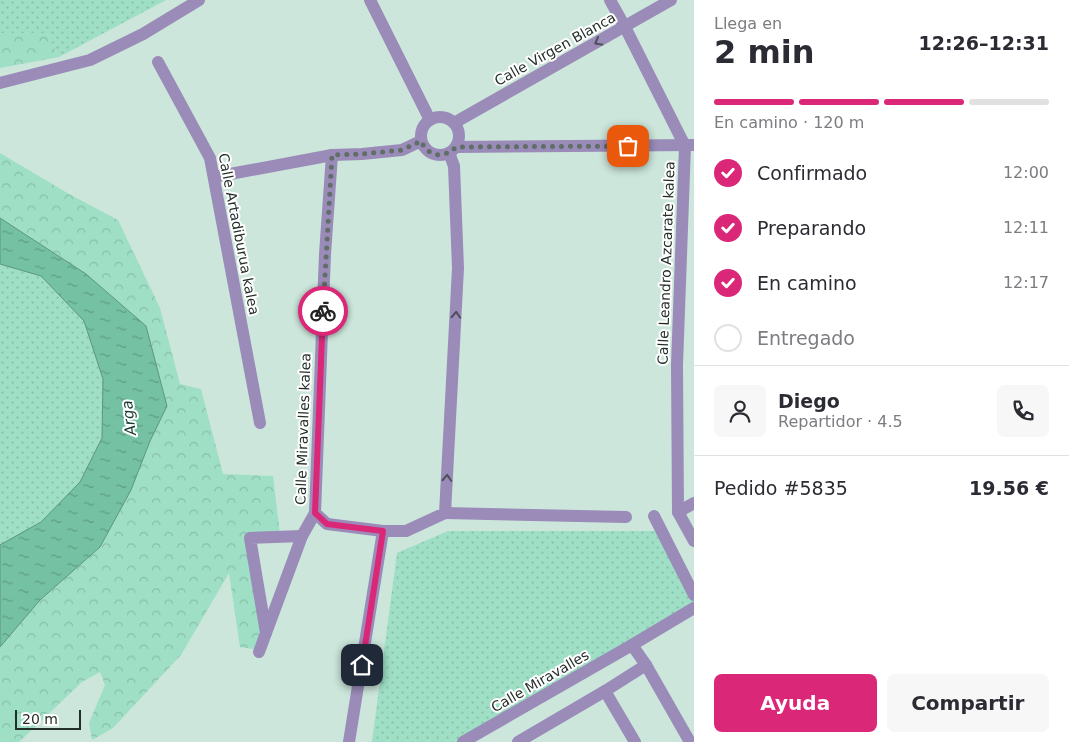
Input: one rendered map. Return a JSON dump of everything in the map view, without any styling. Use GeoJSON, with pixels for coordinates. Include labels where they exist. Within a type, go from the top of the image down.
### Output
{"type":"FeatureCollection","features":[{"type":"Feature","properties":{"kind":"street"},"geometry":{"type":"LineString","coordinates":[[0,83],[90,60],[143,34],[199,0]]}},
{"type":"Feature","properties":{"kind":"street"},"geometry":{"type":"LineString","coordinates":[[370,0],[430,120]]}},
{"type":"Feature","properties":{"kind":"street","name":"Calle Leandro Azcarate kalea"},"geometry":{"type":"LineString","coordinates":[[610,0],[690,145],[677,366],[678,512],[694,541]]}},
{"type":"Feature","properties":{"kind":"street","name":"Calle Virgen Blanca"},"geometry":{"type":"LineString","coordinates":[[454,123],[671,0]]}},
{"type":"Feature","properties":{"kind":"street","name":"Calle Artadiburua kalea"},"geometry":{"type":"LineString","coordinates":[[158,62],[210,158],[260,423]]}},
{"type":"Feature","properties":{"kind":"street"},"geometry":{"type":"LineString","coordinates":[[445,513],[458,268],[452,150],[459,135],[454,123],[443,117],[430,120],[422,129],[421,141],[424,147],[440,156],[452,150],[690,145]]}},
{"type":"Feature","properties":{"kind":"street"},"geometry":{"type":"LineString","coordinates":[[214,177],[332,155],[402,150],[421,141]]}},
{"type":"Feature","properties":{"kind":"street","name":"Calle Miravalles kalea"},"geometry":{"type":"LineString","coordinates":[[332,155],[325,263],[315,513],[327,524],[383,531],[406,531],[445,513],[626,518]]}},
{"type":"Feature","properties":{"kind":"street"},"geometry":{"type":"LineString","coordinates":[[678,512],[694,503]]}},
{"type":"Feature","properties":{"kind":"street"},"geometry":{"type":"LineString","coordinates":[[260,652],[302,536],[315,513]]}},
{"type":"Feature","properties":{"kind":"street"},"geometry":{"type":"LineString","coordinates":[[654,516],[694,595]]}},
{"type":"Feature","properties":{"kind":"street"},"geometry":{"type":"LineString","coordinates":[[349,742],[383,531]]}},
{"type":"Feature","properties":{"kind":"street"},"geometry":{"type":"LineString","coordinates":[[266,634],[250,538],[302,536]]}},
{"type":"Feature","properties":{"kind":"street","name":"Calle Miravalles"},"geometry":{"type":"LineString","coordinates":[[463,742],[694,608]]}},
{"type":"Feature","properties":{"kind":"street"},"geometry":{"type":"LineString","coordinates":[[632,645],[646,665],[690,742]]}},
{"type":"Feature","properties":{"kind":"street"},"geometry":{"type":"LineString","coordinates":[[518,742],[646,665]]}},
{"type":"Feature","properties":{"kind":"street"},"geometry":{"type":"LineString","coordinates":[[605,690],[635,742]]}},
{"type":"Feature","properties":{"kind":"green space"},"geometry":{"type":"Polygon","coordinates":[[[0,0],[166,0],[59,57],[47,33],[0,33],[0,0]]]}},
{"type":"Feature","properties":{"kind":"green space"},"geometry":{"type":"Polygon","coordinates":[[[0,33],[47,33],[59,57],[0,68],[0,33]]]}},
{"type":"Feature","properties":{"kind":"green space"},"geometry":{"type":"Polygon","coordinates":[[[0,153],[69,194],[118,220],[160,308],[180,384],[201,389],[223,474],[273,476],[280,534],[245,534],[262,628],[259,650],[240,647],[229,573],[181,655],[113,728],[92,740],[89,723],[105,685],[100,672],[82,682],[19,742],[0,742],[0,647],[40,600],[100,547],[131,490],[150,441],[167,406],[146,326],[86,274],[0,218],[0,153]]]}},
{"type":"Feature","properties":{"kind":"green space"},"geometry":{"type":"Polygon","coordinates":[[[0,264],[41,276],[84,321],[103,379],[102,438],[80,482],[41,522],[0,547],[0,264]]]}},
{"type":"Feature","properties":{"kind":"green space"},"geometry":{"type":"Polygon","coordinates":[[[448,531],[662,531],[694,595],[694,608],[461,742],[372,742],[397,553],[448,531]]]}},
{"type":"Feature","properties":{"kind":"water","name":"Arga"},"geometry":{"type":"Polygon","coordinates":[[[0,218],[86,274],[146,326],[167,406],[150,441],[131,490],[100,547],[40,600],[0,647],[0,545],[41,522],[80,482],[102,438],[103,379],[84,321],[41,276],[0,264],[0,218]]]}},
{"type":"Feature","properties":{"kind":"way so far"},"geometry":{"type":"LineString","coordinates":[[323,311],[332,155],[402,150],[421,141],[428,152],[440,156],[446,155],[456,147],[628,146]]}},
{"type":"Feature","properties":{"kind":"route"},"geometry":{"type":"LineString","coordinates":[[323,311],[315,513],[327,524],[383,531],[362,665]]}}]}
